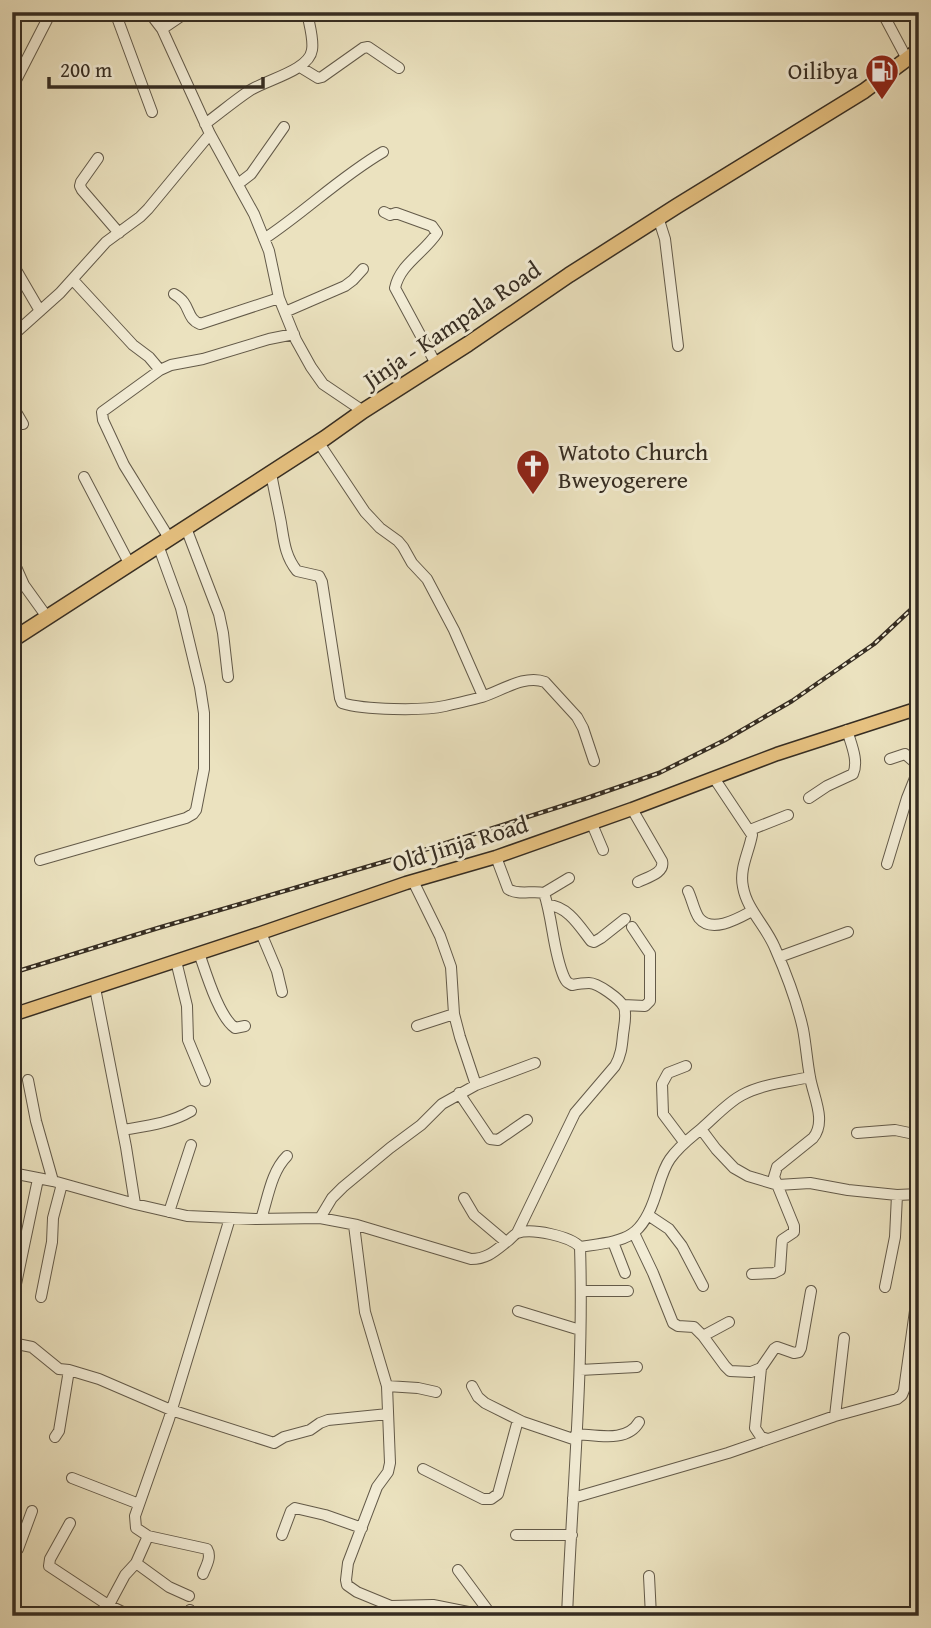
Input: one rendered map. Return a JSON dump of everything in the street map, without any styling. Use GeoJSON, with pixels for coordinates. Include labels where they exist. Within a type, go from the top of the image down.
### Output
{"type":"FeatureCollection","features":[{"type":"Feature","properties":{"kind":"highway","name":"Jinja - Kampala Road"},"geometry":{"type":"LineString","coordinates":[[12,640],[318,443],[569,275],[864,91],[913,54]]}},
{"type":"Feature","properties":{"kind":"main road","name":"Old Jinja Road"},"geometry":{"type":"LineString","coordinates":[[12,1015],[413,881],[496,857],[847,730],[915,710]]}},
{"type":"Feature","properties":{"kind":"street"},"geometry":{"type":"LineString","coordinates":[[12,88],[51,12]]}},
{"type":"Feature","properties":{"kind":"street"},"geometry":{"type":"LineString","coordinates":[[115,12],[152,112]]}},
{"type":"Feature","properties":{"kind":"street"},"geometry":{"type":"LineString","coordinates":[[149,12],[162,29],[205,124],[254,214],[269,251],[279,298],[317,377],[363,411]]}},
{"type":"Feature","properties":{"kind":"street"},"geometry":{"type":"LineString","coordinates":[[162,29],[187,12]]}},
{"type":"Feature","properties":{"kind":"street"},"geometry":{"type":"LineString","coordinates":[[205,124],[251,90],[300,67],[309,58],[312,51],[307,12]]}},
{"type":"Feature","properties":{"kind":"street"},"geometry":{"type":"LineString","coordinates":[[882,12],[913,54]]}},
{"type":"Feature","properties":{"kind":"street"},"geometry":{"type":"LineString","coordinates":[[300,67],[318,78],[322,77],[368,47],[399,68]]}},
{"type":"Feature","properties":{"kind":"street"},"geometry":{"type":"LineString","coordinates":[[237,184],[251,174],[284,127]]}},
{"type":"Feature","properties":{"kind":"street"},"geometry":{"type":"LineString","coordinates":[[12,336],[73,279],[95,253],[148,209],[210,134]]}},
{"type":"Feature","properties":{"kind":"street"},"geometry":{"type":"LineString","coordinates":[[264,239],[352,172],[383,152]]}},
{"type":"Feature","properties":{"kind":"street"},"geometry":{"type":"LineString","coordinates":[[98,158],[80,186],[119,233]]}},
{"type":"Feature","properties":{"kind":"street"},"geometry":{"type":"LineString","coordinates":[[384,212],[390,215],[396,213],[432,226],[437,233],[431,243],[401,270],[395,288],[436,364]]}},
{"type":"Feature","properties":{"kind":"street"},"geometry":{"type":"LineString","coordinates":[[658,218],[667,253],[678,346]]}},
{"type":"Feature","properties":{"kind":"street"},"geometry":{"type":"LineString","coordinates":[[12,263],[40,311]]}},
{"type":"Feature","properties":{"kind":"street"},"geometry":{"type":"LineString","coordinates":[[285,312],[345,286],[363,269]]}},
{"type":"Feature","properties":{"kind":"street"},"geometry":{"type":"LineString","coordinates":[[73,279],[133,345],[160,370]]}},
{"type":"Feature","properties":{"kind":"street"},"geometry":{"type":"LineString","coordinates":[[174,294],[184,301],[193,321],[200,324],[279,298]]}},
{"type":"Feature","properties":{"kind":"street"},"geometry":{"type":"LineString","coordinates":[[40,860],[186,818],[196,810],[204,769],[204,713],[200,687],[163,542],[106,428],[102,412],[160,370],[294,334]]}},
{"type":"Feature","properties":{"kind":"street"},"geometry":{"type":"LineString","coordinates":[[12,405],[23,424]]}},
{"type":"Feature","properties":{"kind":"street"},"geometry":{"type":"LineString","coordinates":[[318,443],[365,512],[380,528],[398,541],[412,563],[427,579],[454,630],[482,696]]}},
{"type":"Feature","properties":{"kind":"street"},"geometry":{"type":"LineString","coordinates":[[271,473],[284,545],[292,565],[300,572],[319,576],[322,582],[342,703],[392,708],[431,708],[482,696],[513,684],[535,680],[545,682],[577,716],[594,761]]}},
{"type":"Feature","properties":{"kind":"street"},"geometry":{"type":"LineString","coordinates":[[84,477],[130,563]]}},
{"type":"Feature","properties":{"kind":"street"},"geometry":{"type":"LineString","coordinates":[[186,528],[219,614],[228,677]]}},
{"type":"Feature","properties":{"kind":"street"},"geometry":{"type":"LineString","coordinates":[[12,558],[24,585],[47,617]]}},
{"type":"Feature","properties":{"kind":"street"},"geometry":{"type":"LineString","coordinates":[[915,710],[919,726]]}},
{"type":"Feature","properties":{"kind":"street"},"geometry":{"type":"LineString","coordinates":[[808,798],[853,774],[855,768],[847,730]]}},
{"type":"Feature","properties":{"kind":"street"},"geometry":{"type":"LineString","coordinates":[[887,864],[919,767],[905,754],[890,759]]}},
{"type":"Feature","properties":{"kind":"street"},"geometry":{"type":"LineString","coordinates":[[714,778],[752,835],[744,861],[742,879],[745,896],[752,911],[767,930],[800,1018],[819,1115],[819,1127],[813,1138],[777,1167],[774,1177],[794,1226],[794,1232],[782,1240],[780,1270],[774,1273],[752,1274]]}},
{"type":"Feature","properties":{"kind":"street"},"geometry":{"type":"LineString","coordinates":[[632,809],[663,866],[661,870],[638,882]]}},
{"type":"Feature","properties":{"kind":"street"},"geometry":{"type":"LineString","coordinates":[[750,830],[788,815]]}},
{"type":"Feature","properties":{"kind":"street"},"geometry":{"type":"LineString","coordinates":[[592,824],[603,850]]}},
{"type":"Feature","properties":{"kind":"street"},"geometry":{"type":"LineString","coordinates":[[496,857],[508,889],[515,892],[544,893],[569,878]]}},
{"type":"Feature","properties":{"kind":"street"},"geometry":{"type":"LineString","coordinates":[[413,881],[440,936],[451,967],[454,1014],[476,1085]]}},
{"type":"Feature","properties":{"kind":"street"},"geometry":{"type":"LineString","coordinates":[[688,891],[699,917],[706,923],[718,924],[735,920],[752,911]]}},
{"type":"Feature","properties":{"kind":"street"},"geometry":{"type":"LineString","coordinates":[[12,1173],[187,1216],[320,1218],[354,1225],[471,1259],[489,1256],[517,1233],[575,1113],[620,1059],[622,1047],[625,1015],[623,1005],[593,983],[572,985],[567,982],[544,893]]}},
{"type":"Feature","properties":{"kind":"street"},"geometry":{"type":"LineString","coordinates":[[548,905],[564,911],[594,942],[625,919]]}},
{"type":"Feature","properties":{"kind":"street"},"geometry":{"type":"LineString","coordinates":[[623,1005],[645,1006],[650,1001],[650,954],[632,927]]}},
{"type":"Feature","properties":{"kind":"street"},"geometry":{"type":"LineString","coordinates":[[779,957],[848,932]]}},
{"type":"Feature","properties":{"kind":"street"},"geometry":{"type":"LineString","coordinates":[[261,933],[277,971],[282,992]]}},
{"type":"Feature","properties":{"kind":"street"},"geometry":{"type":"LineString","coordinates":[[199,953],[225,1017],[235,1028],[245,1026]]}},
{"type":"Feature","properties":{"kind":"street"},"geometry":{"type":"LineString","coordinates":[[176,961],[187,1006],[188,1040],[205,1081]]}},
{"type":"Feature","properties":{"kind":"street"},"geometry":{"type":"LineString","coordinates":[[95,988],[135,1204]]}},
{"type":"Feature","properties":{"kind":"street"},"geometry":{"type":"LineString","coordinates":[[417,1026],[454,1014]]}},
{"type":"Feature","properties":{"kind":"street"},"geometry":{"type":"LineString","coordinates":[[320,1218],[332,1198],[343,1187],[421,1125],[436,1108],[476,1085],[535,1063]]}},
{"type":"Feature","properties":{"kind":"street"},"geometry":{"type":"LineString","coordinates":[[684,1142],[663,1114],[662,1084],[668,1073],[686,1066]]}},
{"type":"Feature","properties":{"kind":"street"},"geometry":{"type":"LineString","coordinates":[[580,1247],[613,1242],[634,1233],[642,1226],[668,1162],[684,1142],[736,1099],[743,1094],[772,1085],[810,1077]]}},
{"type":"Feature","properties":{"kind":"street"},"geometry":{"type":"LineString","coordinates":[[28,1080],[36,1121],[57,1182],[52,1242],[41,1297]]}},
{"type":"Feature","properties":{"kind":"street"},"geometry":{"type":"LineString","coordinates":[[459,1093],[490,1139],[498,1140],[527,1120]]}},
{"type":"Feature","properties":{"kind":"street"},"geometry":{"type":"LineString","coordinates":[[123,1130],[169,1121],[191,1111]]}},
{"type":"Feature","properties":{"kind":"street"},"geometry":{"type":"LineString","coordinates":[[701,1129],[716,1149],[741,1173],[778,1185],[810,1183],[897,1195],[919,1194]]}},
{"type":"Feature","properties":{"kind":"street"},"geometry":{"type":"LineString","coordinates":[[857,1133],[895,1130],[919,1135]]}},
{"type":"Feature","properties":{"kind":"street"},"geometry":{"type":"LineString","coordinates":[[169,1212],[191,1144]]}},
{"type":"Feature","properties":{"kind":"street"},"geometry":{"type":"LineString","coordinates":[[261,1219],[276,1171],[287,1156]]}},
{"type":"Feature","properties":{"kind":"street"},"geometry":{"type":"LineString","coordinates":[[12,1303],[38,1179]]}},
{"type":"Feature","properties":{"kind":"street"},"geometry":{"type":"LineString","coordinates":[[885,1287],[895,1237],[897,1195]]}},
{"type":"Feature","properties":{"kind":"street"},"geometry":{"type":"LineString","coordinates":[[464,1198],[474,1215],[506,1242]]}},
{"type":"Feature","properties":{"kind":"street"},"geometry":{"type":"LineString","coordinates":[[648,1215],[668,1229],[682,1246],[703,1286]]}},
{"type":"Feature","properties":{"kind":"street"},"geometry":{"type":"LineString","coordinates":[[203,1574],[209,1559],[206,1549],[148,1536],[138,1531],[135,1516],[171,1410],[230,1218]]}},
{"type":"Feature","properties":{"kind":"street"},"geometry":{"type":"LineString","coordinates":[[354,1225],[365,1312],[387,1386],[390,1467],[377,1487],[348,1563],[347,1585],[386,1605],[433,1605],[488,1616]]}},
{"type":"Feature","properties":{"kind":"street"},"geometry":{"type":"LineString","coordinates":[[517,1233],[536,1231],[551,1234],[580,1247],[580,1370],[567,1616]]}},
{"type":"Feature","properties":{"kind":"street"},"geometry":{"type":"LineString","coordinates":[[634,1233],[673,1323],[694,1328],[730,1371],[751,1372],[761,1368]]}},
{"type":"Feature","properties":{"kind":"street"},"geometry":{"type":"LineString","coordinates":[[613,1242],[625,1273]]}},
{"type":"Feature","properties":{"kind":"street"},"geometry":{"type":"LineString","coordinates":[[573,1498],[728,1453],[835,1416],[897,1399],[902,1395],[919,1282]]}},
{"type":"Feature","properties":{"kind":"street"},"geometry":{"type":"LineString","coordinates":[[581,1291],[628,1292]]}},
{"type":"Feature","properties":{"kind":"street"},"geometry":{"type":"LineString","coordinates":[[768,1439],[761,1437],[755,1428],[761,1368],[777,1347],[799,1352],[811,1291]]}},
{"type":"Feature","properties":{"kind":"street"},"geometry":{"type":"LineString","coordinates":[[518,1311],[580,1330]]}},
{"type":"Feature","properties":{"kind":"street"},"geometry":{"type":"LineString","coordinates":[[703,1336],[729,1322]]}},
{"type":"Feature","properties":{"kind":"street"},"geometry":{"type":"LineString","coordinates":[[835,1416],[844,1338]]}},
{"type":"Feature","properties":{"kind":"street"},"geometry":{"type":"LineString","coordinates":[[12,1343],[32,1347],[59,1369],[99,1379],[171,1410],[274,1443],[284,1437],[310,1430],[327,1420],[388,1414]]}},
{"type":"Feature","properties":{"kind":"street"},"geometry":{"type":"LineString","coordinates":[[580,1370],[637,1367]]}},
{"type":"Feature","properties":{"kind":"street"},"geometry":{"type":"LineString","coordinates":[[55,1437],[60,1431],[69,1370]]}},
{"type":"Feature","properties":{"kind":"street"},"geometry":{"type":"LineString","coordinates":[[387,1386],[436,1392]]}},
{"type":"Feature","properties":{"kind":"street"},"geometry":{"type":"LineString","coordinates":[[472,1386],[482,1401],[518,1420],[576,1437],[620,1436],[635,1429],[639,1422]]}},
{"type":"Feature","properties":{"kind":"street"},"geometry":{"type":"LineString","coordinates":[[423,1469],[484,1499],[495,1497],[506,1468],[518,1420]]}},
{"type":"Feature","properties":{"kind":"street"},"geometry":{"type":"LineString","coordinates":[[72,1478],[139,1504]]}},
{"type":"Feature","properties":{"kind":"street"},"geometry":{"type":"LineString","coordinates":[[282,1535],[291,1511],[295,1508],[362,1528]]}},
{"type":"Feature","properties":{"kind":"street"},"geometry":{"type":"LineString","coordinates":[[12,1553],[18,1549],[32,1511]]}},
{"type":"Feature","properties":{"kind":"street"},"geometry":{"type":"LineString","coordinates":[[70,1523],[50,1559],[49,1566],[108,1605],[131,1616]]}},
{"type":"Feature","properties":{"kind":"street"},"geometry":{"type":"LineString","coordinates":[[516,1535],[572,1535]]}},
{"type":"Feature","properties":{"kind":"street"},"geometry":{"type":"LineString","coordinates":[[103,1616],[125,1575],[136,1563],[148,1536]]}},
{"type":"Feature","properties":{"kind":"street"},"geometry":{"type":"LineString","coordinates":[[136,1563],[169,1587],[189,1596]]}},
{"type":"Feature","properties":{"kind":"street"},"geometry":{"type":"LineString","coordinates":[[458,1570],[488,1616]]}},
{"type":"Feature","properties":{"kind":"street"},"geometry":{"type":"LineString","coordinates":[[649,1576],[651,1616]]}},
{"type":"Feature","properties":{"kind":"street"},"geometry":{"type":"LineString","coordinates":[[411,1616],[414,1605]]}},
{"type":"Feature","properties":{"kind":"railway"},"geometry":{"type":"LineString","coordinates":[[12,973],[421,851],[659,773],[725,740],[792,701],[874,644],[919,602]]}},
{"type":"Feature","properties":{"kind":"place","name":"Oilibya"},"geometry":{"type":"Point","coordinates":[882,101]}},
{"type":"Feature","properties":{"kind":"place","name":"Watoto Church Bweyogerere"},"geometry":{"type":"Point","coordinates":[533,496]}}]}
